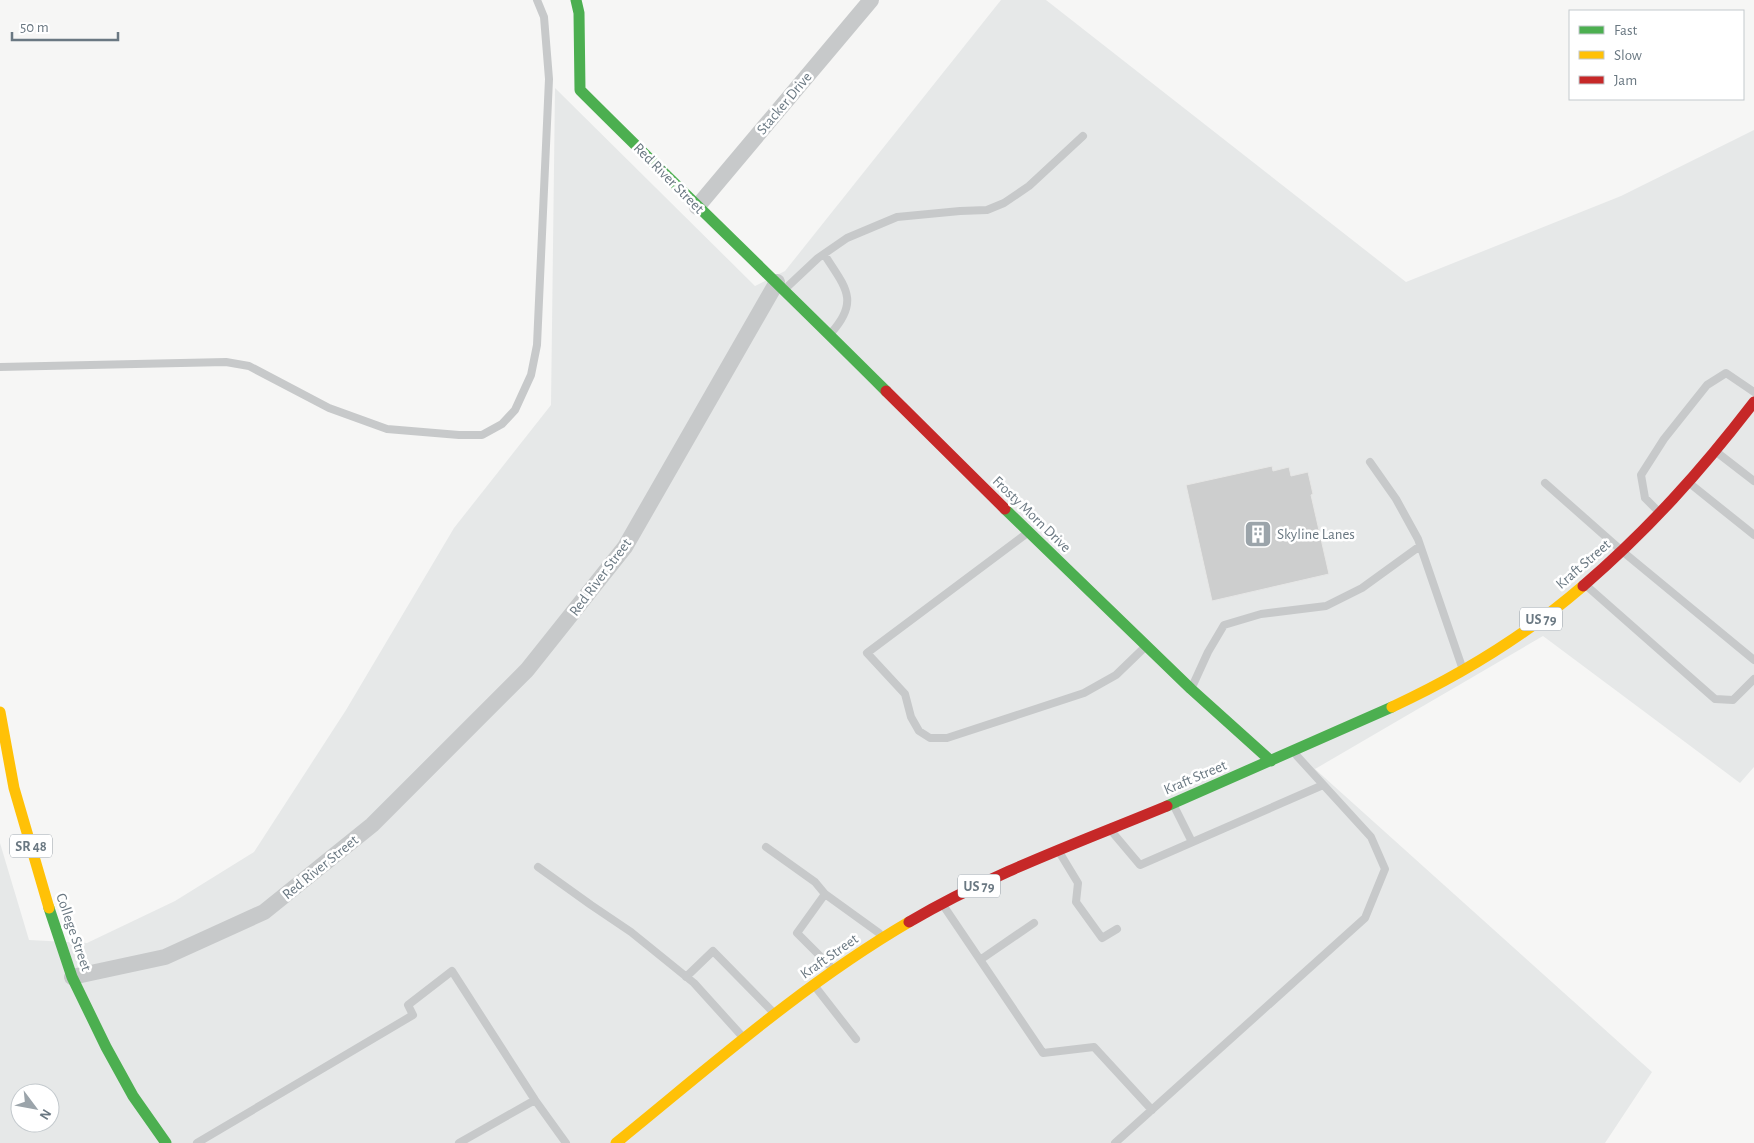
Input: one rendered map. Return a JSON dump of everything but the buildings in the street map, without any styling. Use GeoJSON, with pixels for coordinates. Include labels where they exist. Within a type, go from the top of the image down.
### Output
{"type":"FeatureCollection","features":[{"type":"Feature","properties":{"kind":"main road","name":"Red River Street"},"geometry":{"type":"LineString","coordinates":[[577,7],[580,90],[697,207],[781,286]]}},
{"type":"Feature","properties":{"kind":"main road","name":"Frosty Morn Drive"},"geometry":{"type":"LineString","coordinates":[[781,286],[1146,646],[1271,762]]}},
{"type":"Feature","properties":{"kind":"main road","name":"Kraft Street"},"geometry":{"type":"LineString","coordinates":[[616,1143],[744,1038],[814,985],[884,937],[927,912],[1058,851],[1271,762],[1365,720],[1433,688],[1497,651],[1585,585],[1622,552],[1689,483],[1754,402]]}},
{"type":"Feature","properties":{"kind":"main road","name":"College Street"},"geometry":{"type":"LineString","coordinates":[[0,712],[2,733],[14,788],[39,876],[72,977],[106,1047],[133,1096],[166,1143]]}},
{"type":"Feature","properties":{"kind":"street"},"geometry":{"type":"LineString","coordinates":[[577,7],[590,0]]}},
{"type":"Feature","properties":{"kind":"street","name":"Stacker Drive"},"geometry":{"type":"LineString","coordinates":[[697,207],[871,0]]}},
{"type":"Feature","properties":{"kind":"street","name":"Red River Street"},"geometry":{"type":"LineString","coordinates":[[72,977],[165,957],[264,912],[372,825],[527,670],[625,547],[781,286]]}},
{"type":"Feature","properties":{"kind":"lane"},"geometry":{"type":"LineString","coordinates":[[0,367],[226,362],[249,366],[329,408],[387,429],[459,435],[482,434],[502,424],[514,410],[531,375],[536,345],[548,79],[544,17],[537,0]]}},
{"type":"Feature","properties":{"kind":"lane"},"geometry":{"type":"LineString","coordinates":[[781,286],[848,238],[897,217],[960,210],[987,210],[996,207],[1029,186],[1083,136]]}},
{"type":"Feature","properties":{"kind":"lane"},"geometry":{"type":"LineString","coordinates":[[824,254],[843,284],[849,301],[841,322],[830,335]]}},
{"type":"Feature","properties":{"kind":"lane"},"geometry":{"type":"LineString","coordinates":[[1660,514],[1645,498],[1641,475],[1664,439],[1707,385],[1726,373],[1754,392]]}},
{"type":"Feature","properties":{"kind":"lane"},"geometry":{"type":"LineString","coordinates":[[1716,451],[1754,481]]}},
{"type":"Feature","properties":{"kind":"lane"},"geometry":{"type":"LineString","coordinates":[[1370,462],[1396,499],[1420,546],[1463,671]]}},
{"type":"Feature","properties":{"kind":"lane"},"geometry":{"type":"LineString","coordinates":[[1545,482],[1622,552],[1754,660]]}},
{"type":"Feature","properties":{"kind":"lane"},"geometry":{"type":"LineString","coordinates":[[1689,483],[1754,534]]}},
{"type":"Feature","properties":{"kind":"lane"},"geometry":{"type":"LineString","coordinates":[[1029,532],[867,653],[905,694],[910,717],[919,731],[930,738],[947,738],[1084,693],[1116,675],[1146,646]]}},
{"type":"Feature","properties":{"kind":"lane"},"geometry":{"type":"LineString","coordinates":[[1191,689],[1208,652],[1224,625],[1261,614],[1326,606],[1362,588],[1420,546]]}},
{"type":"Feature","properties":{"kind":"lane"},"geometry":{"type":"LineString","coordinates":[[1585,585],[1715,699],[1733,700],[1754,679]]}},
{"type":"Feature","properties":{"kind":"lane"},"geometry":{"type":"LineString","coordinates":[[1115,1143],[1365,918],[1385,868],[1371,837],[1293,752]]}},
{"type":"Feature","properties":{"kind":"lane"},"geometry":{"type":"LineString","coordinates":[[1110,829],[1140,865],[1323,785]]}},
{"type":"Feature","properties":{"kind":"lane"},"geometry":{"type":"LineString","coordinates":[[1172,803],[1192,842]]}},
{"type":"Feature","properties":{"kind":"lane"},"geometry":{"type":"LineString","coordinates":[[766,847],[815,882],[824,894],[884,937]]}},
{"type":"Feature","properties":{"kind":"lane"},"geometry":{"type":"LineString","coordinates":[[1058,851],[1078,883],[1076,902],[1102,938],[1117,929]]}},
{"type":"Feature","properties":{"kind":"lane"},"geometry":{"type":"LineString","coordinates":[[538,866],[631,932],[686,977],[744,1038]]}},
{"type":"Feature","properties":{"kind":"lane"},"geometry":{"type":"LineString","coordinates":[[824,894],[797,932],[834,971]]}},
{"type":"Feature","properties":{"kind":"lane"},"geometry":{"type":"LineString","coordinates":[[942,904],[1043,1053],[1094,1047],[1152,1110]]}},
{"type":"Feature","properties":{"kind":"lane"},"geometry":{"type":"LineString","coordinates":[[980,960],[1034,923]]}},
{"type":"Feature","properties":{"kind":"lane"},"geometry":{"type":"LineString","coordinates":[[686,977],[713,951],[775,1014]]}},
{"type":"Feature","properties":{"kind":"lane"},"geometry":{"type":"LineString","coordinates":[[197,1143],[413,1015],[408,1005],[452,971],[535,1100],[566,1143]]}},
{"type":"Feature","properties":{"kind":"lane"},"geometry":{"type":"LineString","coordinates":[[814,985],[856,1039]]}},
{"type":"Feature","properties":{"kind":"lane"},"geometry":{"type":"LineString","coordinates":[[459,1143],[535,1100]]}},
{"type":"Feature","properties":{"kind":"shaded area"},"geometry":{"type":"Polygon","coordinates":[[[1001,0],[1046,0],[1406,282],[1621,196],[1754,130],[1754,767],[1740,783],[1543,636],[1315,769],[1652,1072],[1605,1143],[0,1143],[0,843],[29,940],[87,943],[175,901],[254,852],[346,710],[454,528],[551,405],[555,88],[755,286],[785,271],[1001,0]]]}},
{"type":"Feature","properties":{"kind":"traffic: fast"},"geometry":{"type":"LineString","coordinates":[[576,0],[579,13],[580,90],[886,391]]}},
{"type":"Feature","properties":{"kind":"traffic: fast"},"geometry":{"type":"LineString","coordinates":[[1005,509],[1191,689],[1271,761]]}},
{"type":"Feature","properties":{"kind":"traffic: fast"},"geometry":{"type":"LineString","coordinates":[[1167,806],[1392,707]]}},
{"type":"Feature","properties":{"kind":"traffic: fast"},"geometry":{"type":"LineString","coordinates":[[49,908],[72,977],[106,1047],[133,1096],[166,1143]]}},
{"type":"Feature","properties":{"kind":"traffic: slow"},"geometry":{"type":"LineString","coordinates":[[1392,707],[1443,682],[1492,653],[1538,622],[1583,586]]}},
{"type":"Feature","properties":{"kind":"traffic: slow"},"geometry":{"type":"LineString","coordinates":[[0,712],[14,788],[49,908]]}},
{"type":"Feature","properties":{"kind":"traffic: slow"},"geometry":{"type":"LineString","coordinates":[[616,1143],[795,999],[870,946],[909,922]]}},
{"type":"Feature","properties":{"kind":"traffic: jam"},"geometry":{"type":"LineString","coordinates":[[886,391],[1005,509]]}},
{"type":"Feature","properties":{"kind":"traffic: jam"},"geometry":{"type":"LineString","coordinates":[[1583,586],[1630,543],[1694,476],[1754,402]]}},
{"type":"Feature","properties":{"kind":"traffic: jam"},"geometry":{"type":"LineString","coordinates":[[909,922],[1003,874],[1167,806]]}},
{"type":"Feature","properties":{"kind":"place","name":"Skyline Lanes"},"geometry":{"type":"Point","coordinates":[1258,534]}}]}
